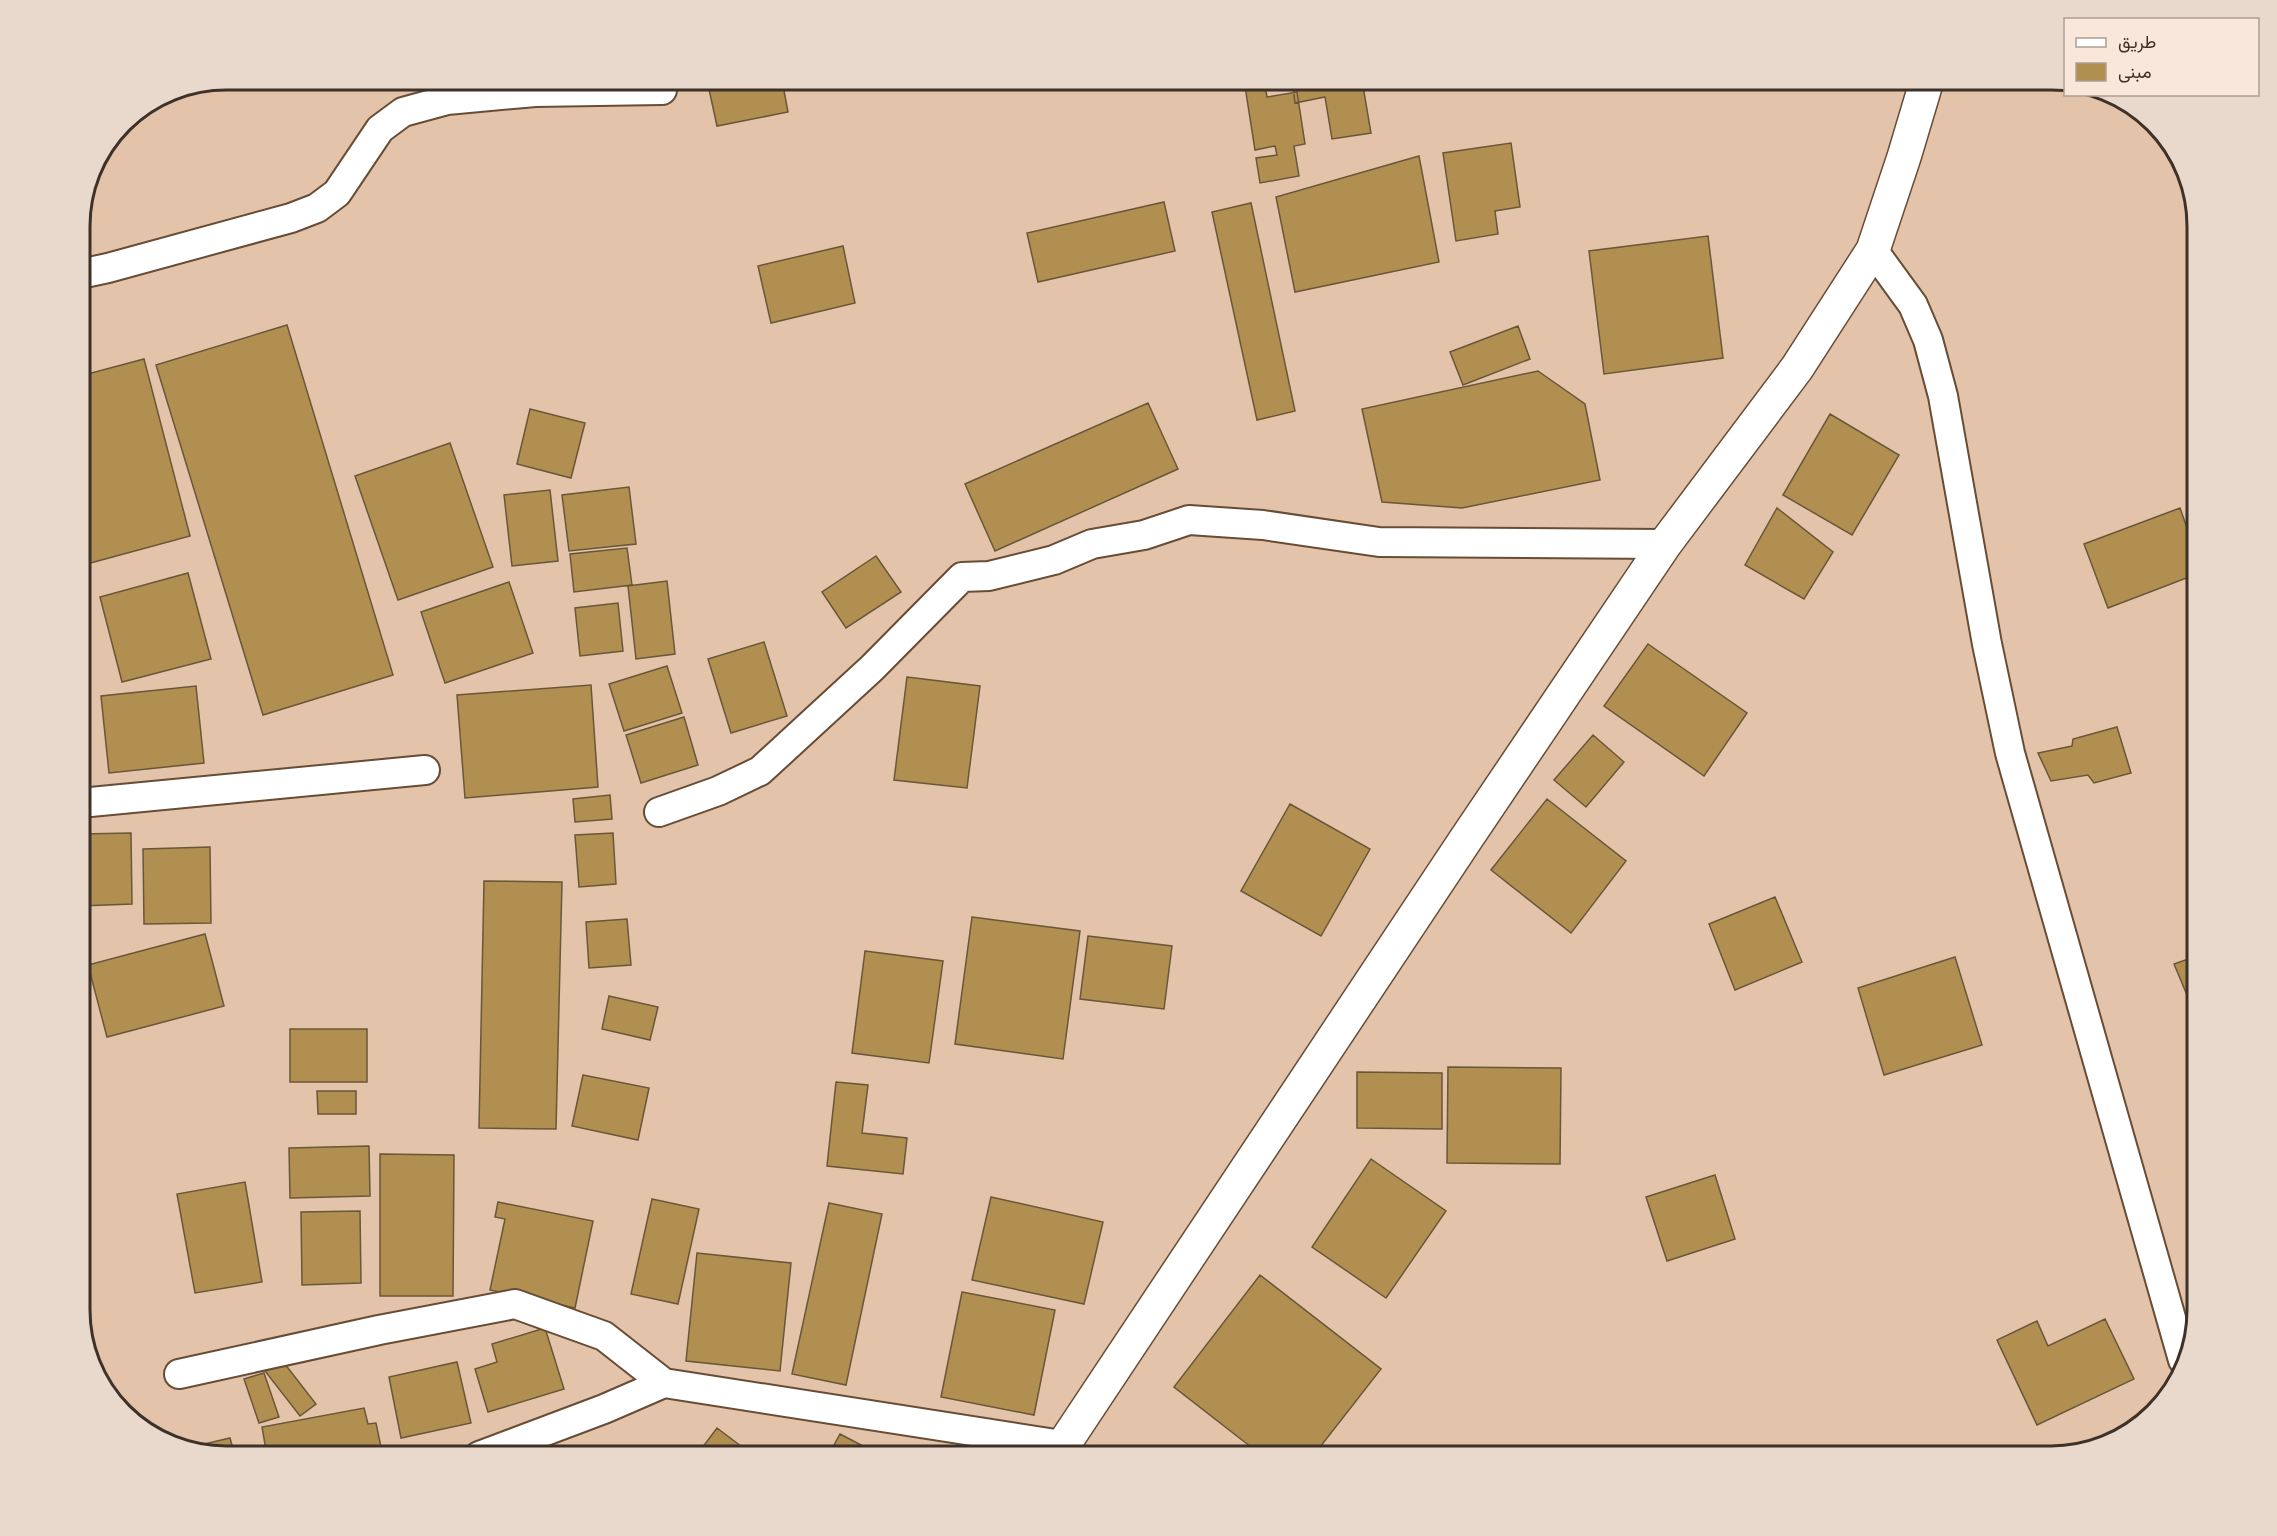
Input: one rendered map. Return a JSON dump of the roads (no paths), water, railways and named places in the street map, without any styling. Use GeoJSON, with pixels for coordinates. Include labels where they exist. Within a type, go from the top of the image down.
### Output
{"type":"FeatureCollection","features":[{"type":"Feature","properties":{"kind":"street"},"geometry":{"type":"LineString","coordinates":[[90,271],[291,218],[317,208],[337,193],[380,129],[403,112],[447,100],[524,93],[662,90]]}},
{"type":"Feature","properties":{"kind":"street"},"geometry":{"type":"LineString","coordinates":[[1062,1446],[1665,544],[1797,368],[1873,250],[1924,90]]}},
{"type":"Feature","properties":{"kind":"street"},"geometry":{"type":"LineString","coordinates":[[1873,250],[1913,305],[1928,340],[1943,396],[1987,644],[2010,753],[2180,1353]]}},
{"type":"Feature","properties":{"kind":"street"},"geometry":{"type":"LineString","coordinates":[[659,812],[718,791],[760,771],[872,668],[962,577],[989,576],[1054,560],[1092,543],[1144,535],[1189,520],[1263,525],[1379,543],[1665,544]]}},
{"type":"Feature","properties":{"kind":"street"},"geometry":{"type":"LineString","coordinates":[[90,802],[424,770]]}},
{"type":"Feature","properties":{"kind":"street"},"geometry":{"type":"LineString","coordinates":[[179,1374],[379,1330],[515,1304],[604,1336],[664,1383],[1030,1446]]}},
{"type":"Feature","properties":{"kind":"street"},"geometry":{"type":"LineString","coordinates":[[506,1446],[604,1409],[664,1383]]}}]}
